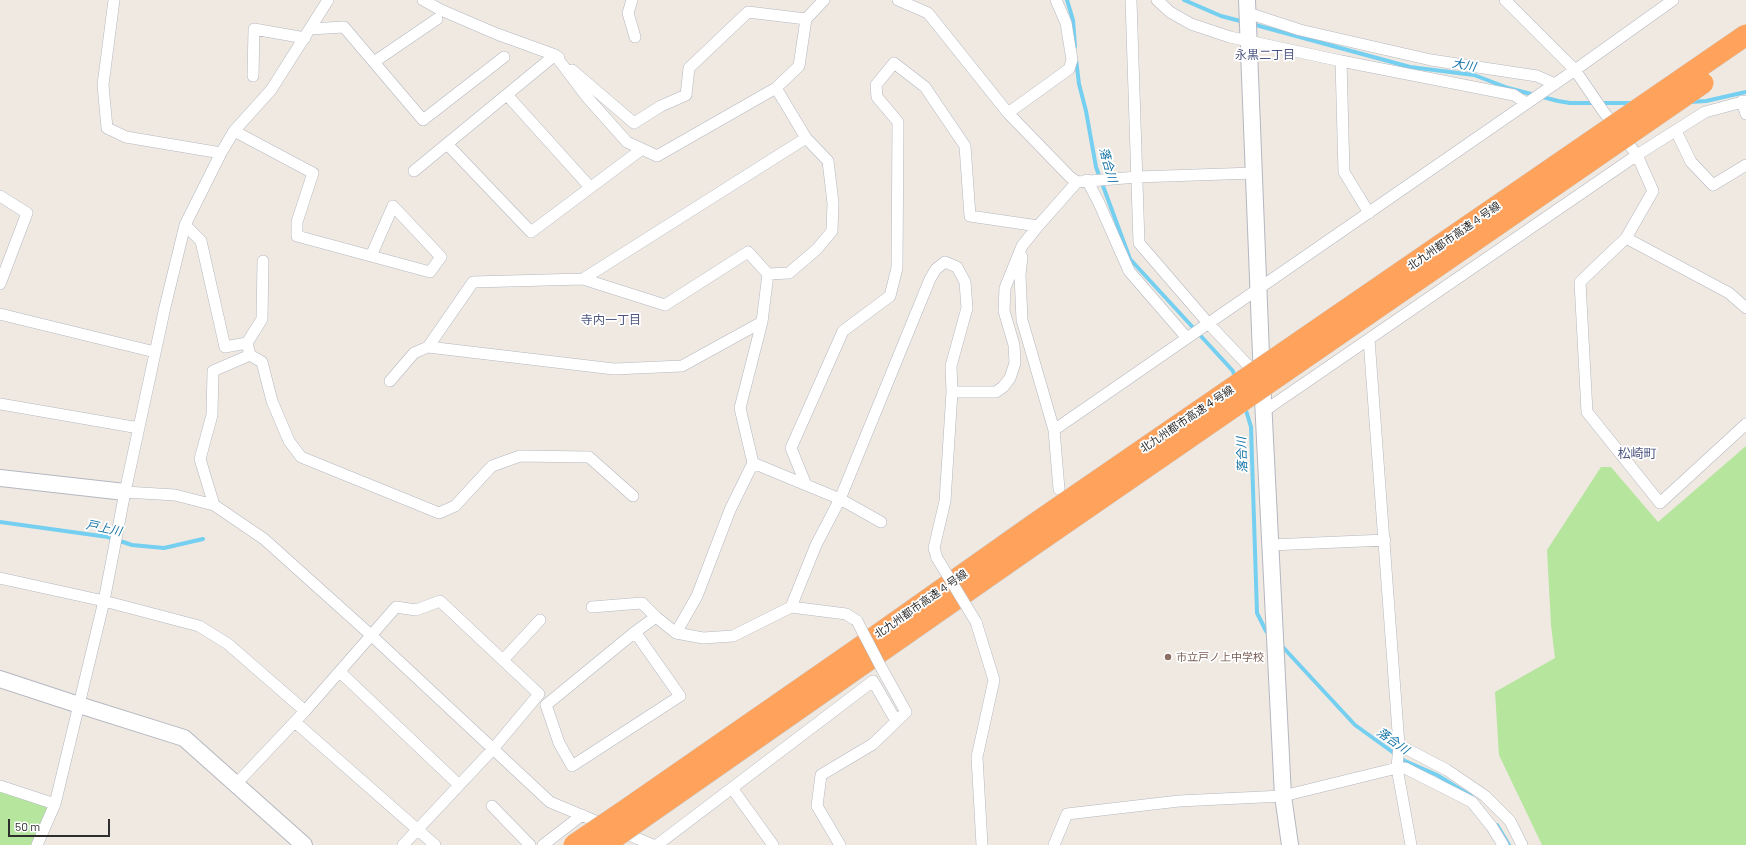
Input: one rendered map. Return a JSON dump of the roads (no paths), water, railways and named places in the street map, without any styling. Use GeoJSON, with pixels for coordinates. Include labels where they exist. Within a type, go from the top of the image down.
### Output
{"type":"FeatureCollection","features":[{"type":"Feature","properties":{"kind":"highway","name":"北九州都市高速４号線"},"geometry":{"type":"LineString","coordinates":[[1037,532],[1746,35]]}},
{"type":"Feature","properties":{"kind":"highway","name":"北九州都市高速４号線"},"geometry":{"type":"LineString","coordinates":[[635,813],[852,653],[1037,532],[1746,53]]}},
{"type":"Feature","properties":{"kind":"highway"},"geometry":{"type":"LineString","coordinates":[[574,845],[635,813]]}},
{"type":"Feature","properties":{"kind":"highway"},"geometry":{"type":"LineString","coordinates":[[604,845],[635,813]]}},
{"type":"Feature","properties":{"kind":"street"},"geometry":{"type":"LineString","coordinates":[[114,0],[103,85],[107,128],[126,137],[221,153]]}},
{"type":"Feature","properties":{"kind":"street"},"geometry":{"type":"LineString","coordinates":[[37,845],[55,804],[104,601],[125,492],[155,352],[185,225],[221,153],[234,132],[271,90],[328,0]]}},
{"type":"Feature","properties":{"kind":"street"},"geometry":{"type":"LineString","coordinates":[[423,0],[441,10],[490,31],[555,55],[634,123],[661,106],[686,95],[688,68],[748,12],[806,20]]}},
{"type":"Feature","properties":{"kind":"street"},"geometry":{"type":"LineString","coordinates":[[632,0],[628,13],[635,37]]}},
{"type":"Feature","properties":{"kind":"street"},"geometry":{"type":"LineString","coordinates":[[555,55],[586,96],[627,142],[657,156],[776,88],[799,66],[806,20],[824,0]]}},
{"type":"Feature","properties":{"kind":"street"},"geometry":{"type":"LineString","coordinates":[[898,0],[928,13],[1008,112],[1070,177],[1082,181],[1137,177],[1254,173]]}},
{"type":"Feature","properties":{"kind":"street"},"geometry":{"type":"LineString","coordinates":[[1008,112],[1070,69],[1072,60],[1066,23],[1056,0]]}},
{"type":"Feature","properties":{"kind":"street"},"geometry":{"type":"LineString","coordinates":[[1131,0],[1139,242],[1208,323],[1262,380]]}},
{"type":"Feature","properties":{"kind":"street"},"geometry":{"type":"LineString","coordinates":[[1157,0],[1170,12],[1191,24],[1230,37],[1248,38],[1341,62],[1514,95],[1526,104]]}},
{"type":"Feature","properties":{"kind":"street"},"geometry":{"type":"LineString","coordinates":[[1505,0],[1575,70],[1602,111],[1637,155],[1653,191],[1626,238],[1580,282],[1587,412],[1660,503],[1746,424]]}},
{"type":"Feature","properties":{"kind":"street"},"geometry":{"type":"LineString","coordinates":[[1054,430],[1555,84],[1673,0]]}},
{"type":"Feature","properties":{"kind":"street"},"geometry":{"type":"LineString","coordinates":[[1290,845],[1282,796],[1262,380],[1247,10],[1307,32],[1431,60],[1537,76],[1555,84]]}},
{"type":"Feature","properties":{"kind":"street"},"geometry":{"type":"LineString","coordinates":[[374,62],[437,19]]}},
{"type":"Feature","properties":{"kind":"street"},"geometry":{"type":"LineString","coordinates":[[253,76],[254,29],[308,33],[344,27],[424,120],[504,56]]}},
{"type":"Feature","properties":{"kind":"street"},"geometry":{"type":"LineString","coordinates":[[414,171],[555,55]]}},
{"type":"Feature","properties":{"kind":"street"},"geometry":{"type":"LineString","coordinates":[[1341,62],[1344,172],[1369,213]]}},
{"type":"Feature","properties":{"kind":"street"},"geometry":{"type":"LineString","coordinates":[[806,485],[790,448],[843,331],[890,296],[897,268],[898,122],[877,97],[876,85],[894,63],[926,87],[965,146],[970,216],[1038,226]]}},
{"type":"Feature","properties":{"kind":"street"},"geometry":{"type":"LineString","coordinates":[[768,274],[789,273],[817,249],[832,231],[833,203],[828,162],[806,138],[776,88]]}},
{"type":"Feature","properties":{"kind":"street"},"geometry":{"type":"LineString","coordinates":[[507,95],[590,187]]}},
{"type":"Feature","properties":{"kind":"street"},"geometry":{"type":"LineString","coordinates":[[1264,411],[1637,155],[1705,112],[1744,101],[1746,114]]}},
{"type":"Feature","properties":{"kind":"street"},"geometry":{"type":"LineString","coordinates":[[1676,131],[1691,162],[1713,185],[1746,165]]}},
{"type":"Feature","properties":{"kind":"street"},"geometry":{"type":"LineString","coordinates":[[234,132],[313,173],[297,222],[297,236],[430,272],[441,257],[393,206],[371,256]]}},
{"type":"Feature","properties":{"kind":"street"},"geometry":{"type":"LineString","coordinates":[[583,279],[806,138]]}},
{"type":"Feature","properties":{"kind":"street"},"geometry":{"type":"LineString","coordinates":[[447,144],[531,232],[642,149]]}},
{"type":"Feature","properties":{"kind":"street"},"geometry":{"type":"LineString","coordinates":[[952,392],[996,392],[1003,387],[1010,378],[1014,363],[1014,345],[1004,311],[1005,288],[1022,246],[1038,226],[1082,181]]}},
{"type":"Feature","properties":{"kind":"street"},"geometry":{"type":"LineString","coordinates":[[1082,181],[1099,203],[1129,271],[1187,338]]}},
{"type":"Feature","properties":{"kind":"street"},"geometry":{"type":"LineString","coordinates":[[0,196],[27,212],[0,284]]}},
{"type":"Feature","properties":{"kind":"street"},"geometry":{"type":"LineString","coordinates":[[185,225],[201,241],[226,347],[247,343]]}},
{"type":"Feature","properties":{"kind":"street"},"geometry":{"type":"LineString","coordinates":[[1626,238],[1729,293],[1746,308]]}},
{"type":"Feature","properties":{"kind":"street"},"geometry":{"type":"LineString","coordinates":[[1022,246],[1020,276],[1022,320],[1054,430],[1059,489]]}},
{"type":"Feature","properties":{"kind":"street"},"geometry":{"type":"LineString","coordinates":[[428,347],[473,282],[583,279],[665,305],[748,252],[768,274],[762,322],[740,408],[753,463],[730,510],[697,596],[676,633]]}},
{"type":"Feature","properties":{"kind":"street"},"geometry":{"type":"LineString","coordinates":[[263,261],[262,319],[247,343],[250,355],[262,362],[272,401],[290,441],[301,457],[439,513],[455,506],[492,466],[520,456],[589,457],[633,496]]}},
{"type":"Feature","properties":{"kind":"street"},"geometry":{"type":"LineString","coordinates":[[790,607],[816,545],[840,499],[930,279],[936,269],[945,262],[957,267],[965,282],[967,308],[951,366],[952,392],[945,501],[934,548],[937,558],[976,622],[994,680],[977,757],[982,845]]}},
{"type":"Feature","properties":{"kind":"street"},"geometry":{"type":"LineString","coordinates":[[0,314],[155,352]]}},
{"type":"Feature","properties":{"kind":"street"},"geometry":{"type":"LineString","coordinates":[[390,381],[414,353],[428,347],[614,369],[682,366],[762,322]]}},
{"type":"Feature","properties":{"kind":"street"},"geometry":{"type":"LineString","coordinates":[[1369,339],[1399,745],[1397,768],[1411,845]]}},
{"type":"Feature","properties":{"kind":"street"},"geometry":{"type":"LineString","coordinates":[[214,505],[200,459],[212,415],[213,371],[250,355]]}},
{"type":"Feature","properties":{"kind":"street"},"geometry":{"type":"LineString","coordinates":[[0,404],[139,428]]}},
{"type":"Feature","properties":{"kind":"street"},"geometry":{"type":"LineString","coordinates":[[753,463],[840,499],[881,522]]}},
{"type":"Feature","properties":{"kind":"street"},"geometry":{"type":"LineString","coordinates":[[0,478],[125,492],[175,495],[214,505],[264,539],[372,636],[550,802],[653,845]]}},
{"type":"Feature","properties":{"kind":"street"},"geometry":{"type":"LineString","coordinates":[[1270,546],[1385,540]]}},
{"type":"Feature","properties":{"kind":"street"},"geometry":{"type":"LineString","coordinates":[[0,578],[104,601],[199,626],[228,644],[305,711]]}},
{"type":"Feature","properties":{"kind":"street"},"geometry":{"type":"LineString","coordinates":[[237,783],[305,711],[396,607],[416,610],[440,601],[539,694],[493,749],[402,845]]}},
{"type":"Feature","properties":{"kind":"street"},"geometry":{"type":"LineString","coordinates":[[592,607],[642,603],[656,617],[676,633],[703,638],[733,636],[790,607],[846,614],[857,621],[906,712],[873,744],[821,775],[817,806],[840,845]]}},
{"type":"Feature","properties":{"kind":"street"},"geometry":{"type":"LineString","coordinates":[[635,632],[680,696],[572,766],[559,743],[546,705],[635,632],[656,617]]}},
{"type":"Feature","properties":{"kind":"street"},"geometry":{"type":"LineString","coordinates":[[503,660],[540,620]]}},
{"type":"Feature","properties":{"kind":"street"},"geometry":{"type":"LineString","coordinates":[[340,672],[459,785]]}},
{"type":"Feature","properties":{"kind":"street"},"geometry":{"type":"LineString","coordinates":[[0,679],[184,738],[237,783],[304,845]]}},
{"type":"Feature","properties":{"kind":"street"},"geometry":{"type":"LineString","coordinates":[[657,845],[873,681],[896,721]]}},
{"type":"Feature","properties":{"kind":"street"},"geometry":{"type":"LineString","coordinates":[[295,722],[435,845]]}},
{"type":"Feature","properties":{"kind":"street"},"geometry":{"type":"LineString","coordinates":[[1399,745],[1447,770],[1485,796],[1510,821],[1522,845]]}},
{"type":"Feature","properties":{"kind":"street"},"geometry":{"type":"LineString","coordinates":[[1054,845],[1067,814],[1179,801],[1282,796],[1397,768],[1405,768],[1472,802],[1504,845]]}},
{"type":"Feature","properties":{"kind":"street"},"geometry":{"type":"LineString","coordinates":[[0,786],[55,804]]}},
{"type":"Feature","properties":{"kind":"street"},"geometry":{"type":"LineString","coordinates":[[732,788],[774,845]]}},
{"type":"Feature","properties":{"kind":"street"},"geometry":{"type":"LineString","coordinates":[[492,806],[530,845]]}},
{"type":"Feature","properties":{"kind":"street"},"geometry":{"type":"LineString","coordinates":[[544,845],[582,815]]}},
{"type":"Feature","properties":{"kind":"waterway","name":"落合川"},"geometry":{"type":"LineString","coordinates":[[1067,0],[1073,20],[1075,47]]}},
{"type":"Feature","properties":{"kind":"waterway","name":"大川"},"geometry":{"type":"LineString","coordinates":[[1184,0],[1221,16],[1244,22]]}},
{"type":"Feature","properties":{"kind":"waterway","name":"大川"},"geometry":{"type":"LineString","coordinates":[[1252,24],[1410,67],[1474,75],[1508,88],[1558,101],[1570,103],[1633,103]]}},
{"type":"Feature","properties":{"kind":"waterway","name":"落合川"},"geometry":{"type":"LineString","coordinates":[[1076,59],[1079,84],[1086,111],[1096,167],[1130,259],[1233,371],[1235,378]]}},
{"type":"Feature","properties":{"kind":"waterway","name":"大川"},"geometry":{"type":"LineString","coordinates":[[1690,102],[1706,101],[1746,92]]}},
{"type":"Feature","properties":{"kind":"waterway","name":"落合川"},"geometry":{"type":"LineString","coordinates":[[1245,407],[1251,427],[1257,613],[1266,631],[1271,636]]}},
{"type":"Feature","properties":{"kind":"waterway","name":"戸上川"},"geometry":{"type":"LineString","coordinates":[[0,522],[108,537],[132,545],[164,548],[203,539]]}},
{"type":"Feature","properties":{"kind":"waterway","name":"落合川"},"geometry":{"type":"LineString","coordinates":[[1280,644],[1355,725],[1405,761],[1437,775],[1471,796]]}},
{"type":"Feature","properties":{"kind":"waterway","name":"落合川"},"geometry":{"type":"LineString","coordinates":[[1497,825],[1509,845]]}},
{"type":"Feature","properties":{"kind":"place","name":"市立戸ノ上中学校"},"geometry":{"type":"Point","coordinates":[1168,657]}},
{"type":"Feature","properties":{"kind":"district","name":"永黒二丁目"},"geometry":{"type":"Point","coordinates":[1265,55]}},
{"type":"Feature","properties":{"kind":"district","name":"寺内一丁目"},"geometry":{"type":"Point","coordinates":[611,320]}},
{"type":"Feature","properties":{"kind":"district","name":"松崎町"},"geometry":{"type":"Point","coordinates":[1637,454]}}]}
